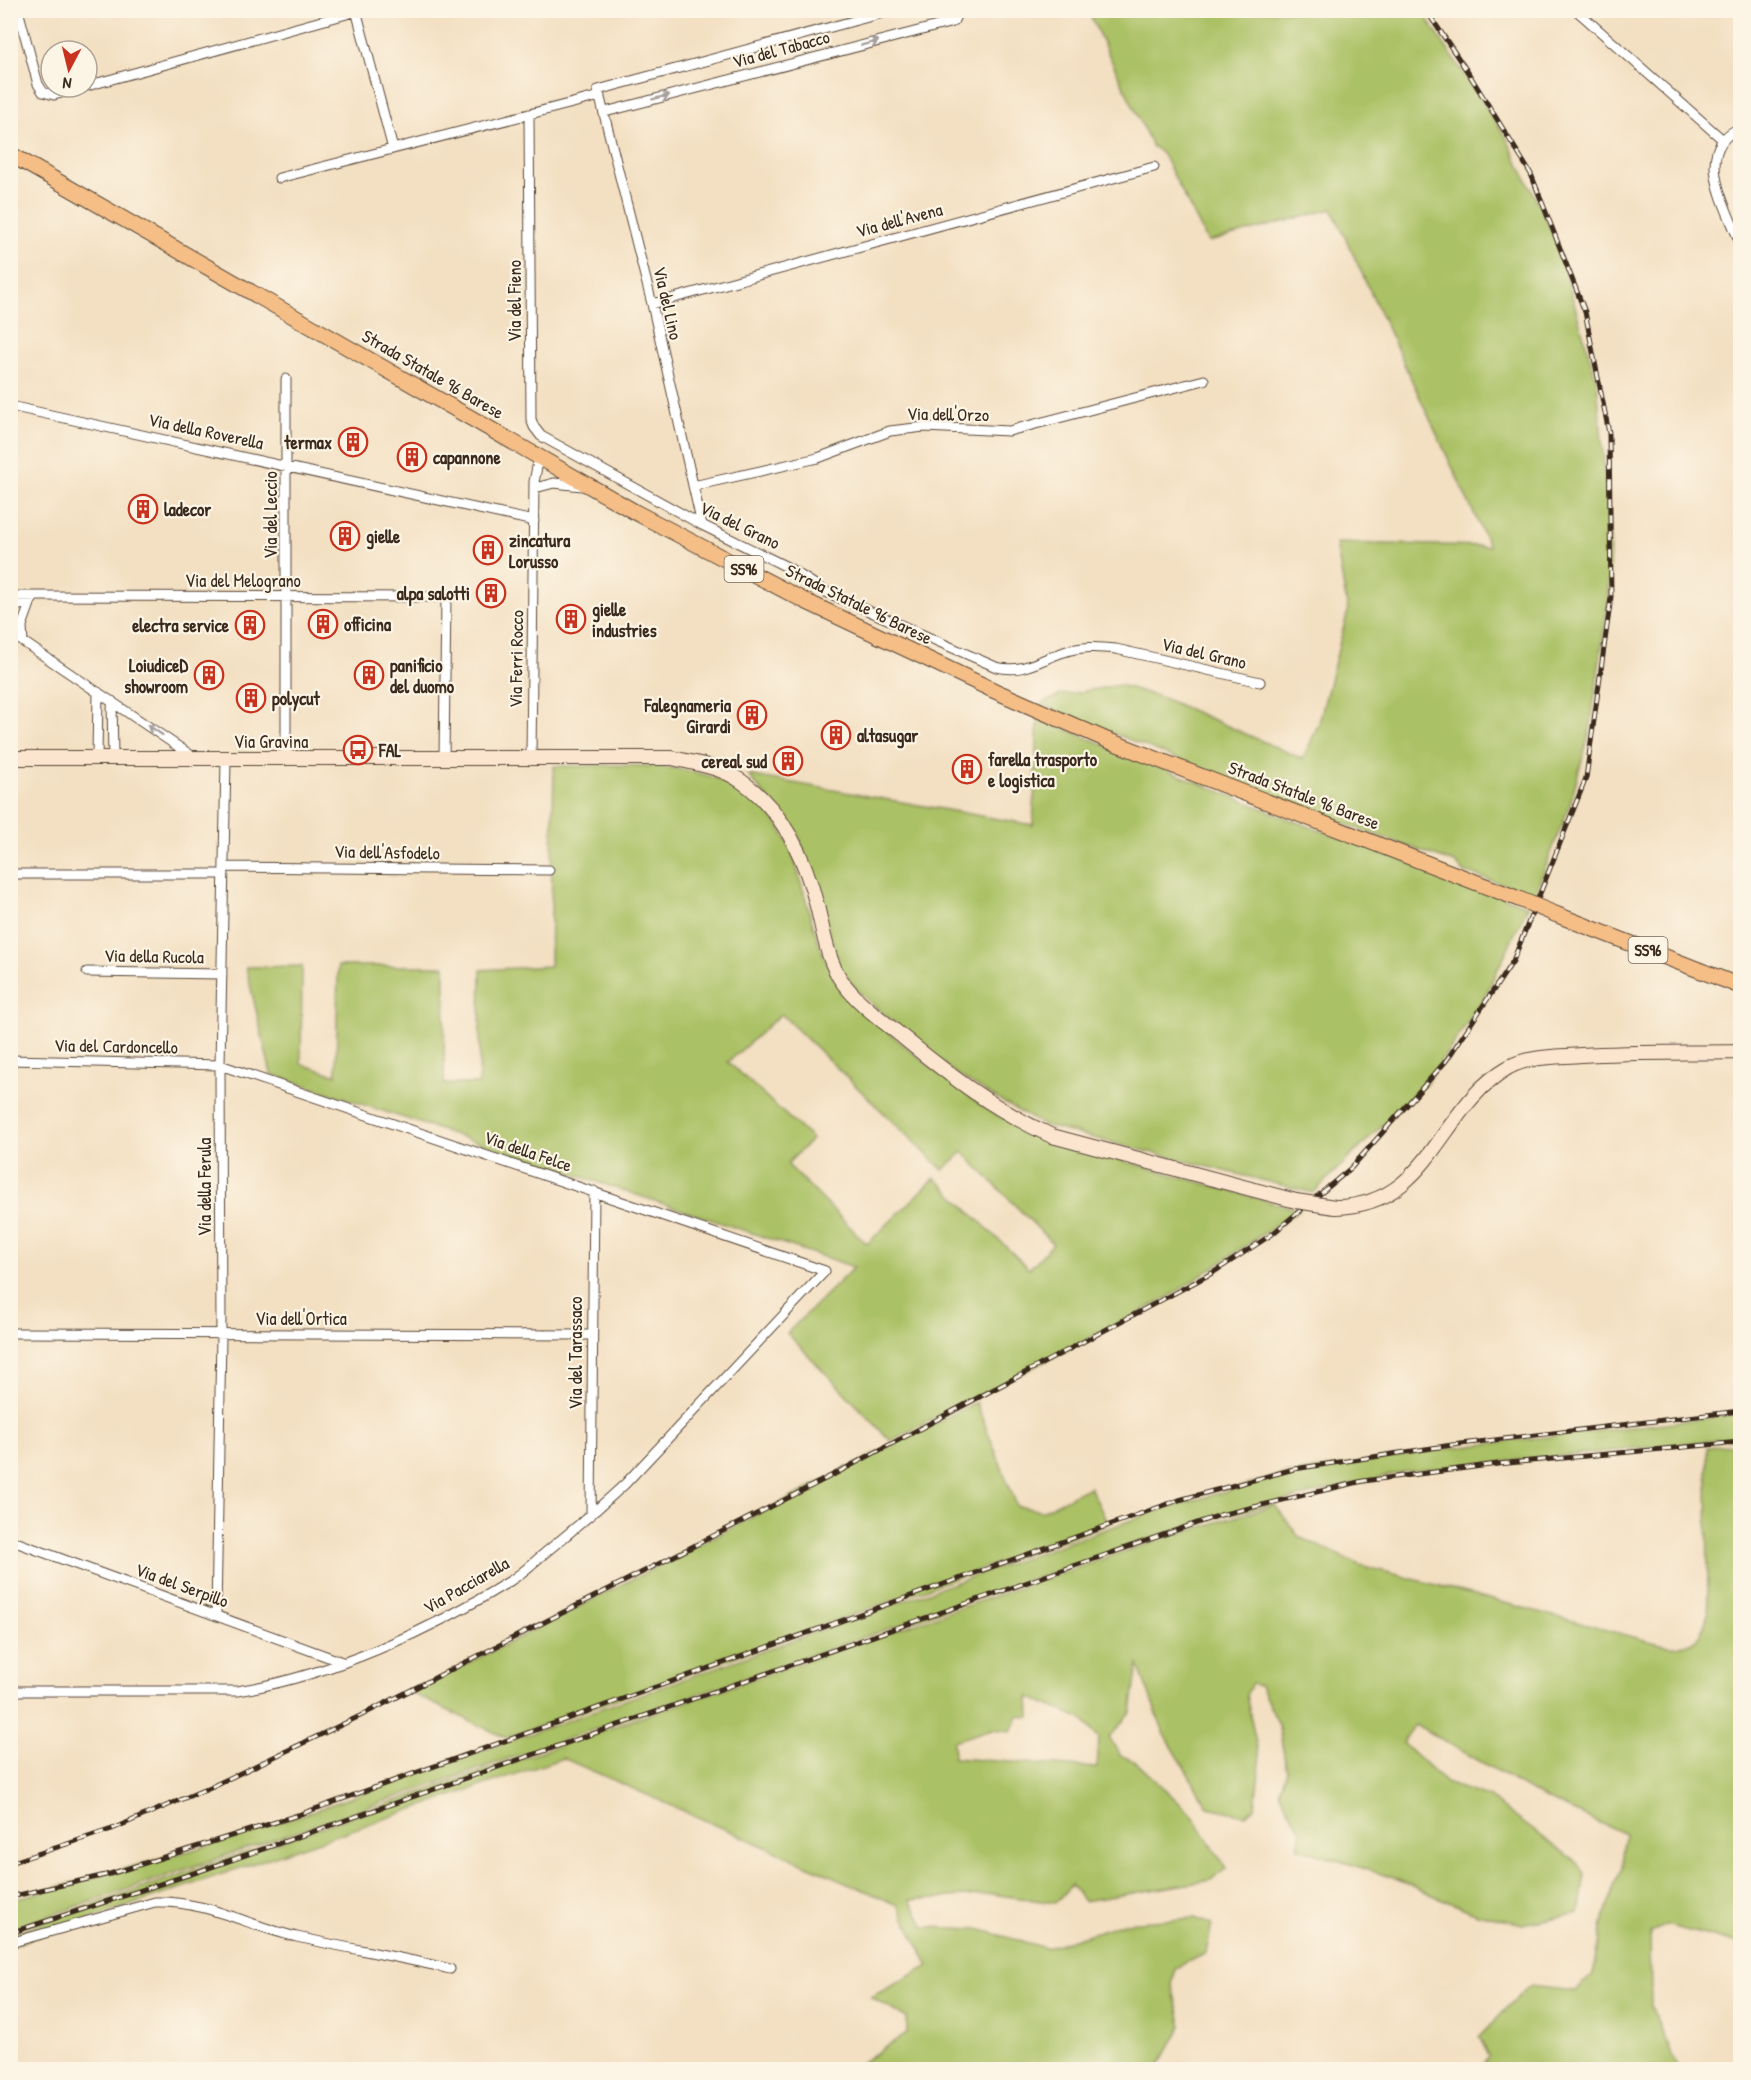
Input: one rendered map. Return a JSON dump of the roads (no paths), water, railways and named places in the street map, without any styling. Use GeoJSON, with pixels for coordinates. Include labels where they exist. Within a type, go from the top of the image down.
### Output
{"type":"FeatureCollection","features":[{"type":"Feature","properties":{"kind":"main road","name":"Strada Statale 96 Barese"},"geometry":{"type":"LineString","coordinates":[[10,154],[592,487],[803,600],[994,691],[1107,740],[1740,986]]}},
{"type":"Feature","properties":{"kind":"main road","name":"Via Gravina"},"geometry":{"type":"LineString","coordinates":[[10,758],[672,758],[706,766],[740,780],[772,809],[794,842],[812,884],[828,948],[839,978],[855,997],[965,1088],[1030,1126],[1052,1136],[1296,1202],[1350,1207],[1376,1201],[1407,1181],[1423,1164],[1476,1093],[1510,1067],[1540,1058],[1740,1052]]}},
{"type":"Feature","properties":{"kind":"street"},"geometry":{"type":"LineString","coordinates":[[18,10],[39,86]]}},
{"type":"Feature","properties":{"kind":"street","name":"Via del Tabacco"},"geometry":{"type":"LineString","coordinates":[[279,178],[529,114],[894,10]]}},
{"type":"Feature","properties":{"kind":"street","name":"Via del Tabacco"},"geometry":{"type":"LineString","coordinates":[[605,112],[953,22],[959,10]]}},
{"type":"Feature","properties":{"kind":"street"},"geometry":{"type":"LineString","coordinates":[[1576,10],[1723,140]]}},
{"type":"Feature","properties":{"kind":"street"},"geometry":{"type":"LineString","coordinates":[[99,82],[358,11],[393,149]]}},
{"type":"Feature","properties":{"kind":"street","name":"Via del Lino"},"geometry":{"type":"LineString","coordinates":[[599,93],[652,304],[702,525]]}},
{"type":"Feature","properties":{"kind":"street","name":"Via del Fieno"},"geometry":{"type":"LineString","coordinates":[[529,114],[531,420],[542,436],[583,461]]}},
{"type":"Feature","properties":{"kind":"street"},"geometry":{"type":"LineString","coordinates":[[1740,128],[1730,133],[1716,148],[1714,172],[1740,243]]}},
{"type":"Feature","properties":{"kind":"street","name":"Via dell'Avena"},"geometry":{"type":"LineString","coordinates":[[652,304],[1154,167]]}},
{"type":"Feature","properties":{"kind":"street","name":"Via del Leccio"},"geometry":{"type":"LineString","coordinates":[[286,379],[286,759]]}},
{"type":"Feature","properties":{"kind":"street","name":"Via dell'Orzo"},"geometry":{"type":"LineString","coordinates":[[693,486],[818,458],[890,431],[924,427],[1009,431],[1204,380]]}},
{"type":"Feature","properties":{"kind":"street","name":"Via della Roverella"},"geometry":{"type":"LineString","coordinates":[[10,406],[534,521]]}},
{"type":"Feature","properties":{"kind":"street","name":"Via Ferri Rocco"},"geometry":{"type":"LineString","coordinates":[[531,759],[534,521],[539,457]]}},
{"type":"Feature","properties":{"kind":"street"},"geometry":{"type":"LineString","coordinates":[[571,475],[583,461]]}},
{"type":"Feature","properties":{"kind":"street","name":"Via del Grano"},"geometry":{"type":"LineString","coordinates":[[583,461],[702,525],[788,567],[828,593],[996,667],[1019,670],[1064,652],[1094,647],[1116,649],[1260,682]]}},
{"type":"Feature","properties":{"kind":"street"},"geometry":{"type":"LineString","coordinates":[[544,484],[553,465]]}},
{"type":"Feature","properties":{"kind":"street"},"geometry":{"type":"LineString","coordinates":[[535,488],[544,484],[592,487]]}},
{"type":"Feature","properties":{"kind":"street","name":"Via del Melograno"},"geometry":{"type":"LineString","coordinates":[[10,596],[35,599],[446,597],[444,759]]}},
{"type":"Feature","properties":{"kind":"street"},"geometry":{"type":"LineString","coordinates":[[10,609],[35,599]]}},
{"type":"Feature","properties":{"kind":"street"},"geometry":{"type":"LineString","coordinates":[[23,642],[22,626],[35,599]]}},
{"type":"Feature","properties":{"kind":"street"},"geometry":{"type":"LineString","coordinates":[[10,633],[197,759]]}},
{"type":"Feature","properties":{"kind":"street"},"geometry":{"type":"LineString","coordinates":[[97,758],[98,692]]}},
{"type":"Feature","properties":{"kind":"street"},"geometry":{"type":"LineString","coordinates":[[112,701],[113,758]]}},
{"type":"Feature","properties":{"kind":"street","name":"Via della Ferula"},"geometry":{"type":"LineString","coordinates":[[216,1615],[221,1335],[220,1065],[226,759]]}},
{"type":"Feature","properties":{"kind":"street","name":"Via dell'Asfodelo"},"geometry":{"type":"LineString","coordinates":[[10,874],[224,870],[549,870]]}},
{"type":"Feature","properties":{"kind":"street","name":"Via della Rucola"},"geometry":{"type":"LineString","coordinates":[[87,972],[222,974]]}},
{"type":"Feature","properties":{"kind":"street","name":"Via del Cardoncello"},"geometry":{"type":"LineString","coordinates":[[10,1060],[220,1065]]}},
{"type":"Feature","properties":{"kind":"street","name":"Via della Felce"},"geometry":{"type":"LineString","coordinates":[[220,1065],[825,1271]]}},
{"type":"Feature","properties":{"kind":"street","name":"Via del Tarassaco"},"geometry":{"type":"LineString","coordinates":[[591,1515],[594,1191]]}},
{"type":"Feature","properties":{"kind":"street","name":"Via Pacciarella"},"geometry":{"type":"LineString","coordinates":[[10,1691],[237,1691],[270,1686],[342,1662],[429,1627],[512,1580],[591,1515],[625,1484],[825,1271]]}},
{"type":"Feature","properties":{"kind":"street","name":"Via dell'Ortica"},"geometry":{"type":"LineString","coordinates":[[10,1333],[592,1335]]}},
{"type":"Feature","properties":{"kind":"street","name":"Via del Serpillo"},"geometry":{"type":"LineString","coordinates":[[10,1540],[342,1662]]}},
{"type":"Feature","properties":{"kind":"street"},"geometry":{"type":"LineString","coordinates":[[10,1943],[155,1902],[174,1902],[193,1904],[296,1937],[350,1946],[450,1970]]}},
{"type":"Feature","properties":{"kind":"railway"},"geometry":{"type":"LineString","coordinates":[[10,1863],[112,1829],[213,1786],[360,1716],[833,1475],[1214,1272],[1271,1235],[1351,1168],[1446,1061],[1513,961],[1586,778],[1611,597],[1609,433],[1585,312],[1531,174],[1426,10]]}},
{"type":"Feature","properties":{"kind":"railway"},"geometry":{"type":"LineString","coordinates":[[10,1897],[110,1874],[298,1815],[1179,1500],[1294,1469],[1452,1445],[1740,1411]]}},
{"type":"Feature","properties":{"kind":"railway"},"geometry":{"type":"LineString","coordinates":[[10,1933],[197,1872],[1220,1515],[1363,1481],[1498,1464],[1740,1442]]}},
{"type":"Feature","properties":{"kind":"place","name":"termax"},"geometry":{"type":"Point","coordinates":[353,442]}},
{"type":"Feature","properties":{"kind":"place","name":"capannone"},"geometry":{"type":"Point","coordinates":[412,457]}},
{"type":"Feature","properties":{"kind":"place","name":"ladecor"},"geometry":{"type":"Point","coordinates":[143,509]}},
{"type":"Feature","properties":{"kind":"place","name":"gielle"},"geometry":{"type":"Point","coordinates":[345,536]}},
{"type":"Feature","properties":{"kind":"place","name":"zincatura Lorusso"},"geometry":{"type":"Point","coordinates":[488,550]}},
{"type":"Feature","properties":{"kind":"place","name":"alpa salotti"},"geometry":{"type":"Point","coordinates":[491,593]}},
{"type":"Feature","properties":{"kind":"place","name":"gielle industries"},"geometry":{"type":"Point","coordinates":[571,619]}},
{"type":"Feature","properties":{"kind":"place","name":"officina"},"geometry":{"type":"Point","coordinates":[323,624]}},
{"type":"Feature","properties":{"kind":"place","name":"electra service"},"geometry":{"type":"Point","coordinates":[250,625]}},
{"type":"Feature","properties":{"kind":"place","name":"LoiudiceD showroom"},"geometry":{"type":"Point","coordinates":[209,675]}},
{"type":"Feature","properties":{"kind":"place","name":"panificio del duomo"},"geometry":{"type":"Point","coordinates":[369,675]}},
{"type":"Feature","properties":{"kind":"place","name":"polycut"},"geometry":{"type":"Point","coordinates":[251,698]}},
{"type":"Feature","properties":{"kind":"place","name":"Falegnameria Girardi"},"geometry":{"type":"Point","coordinates":[752,715]}},
{"type":"Feature","properties":{"kind":"place","name":"altasugar"},"geometry":{"type":"Point","coordinates":[836,735]}},
{"type":"Feature","properties":{"kind":"place","name":"FAL"},"geometry":{"type":"Point","coordinates":[358,750]}},
{"type":"Feature","properties":{"kind":"place","name":"cereal sud"},"geometry":{"type":"Point","coordinates":[788,761]}},
{"type":"Feature","properties":{"kind":"place","name":"farella trasporto e logistica"},"geometry":{"type":"Point","coordinates":[967,769]}}]}
